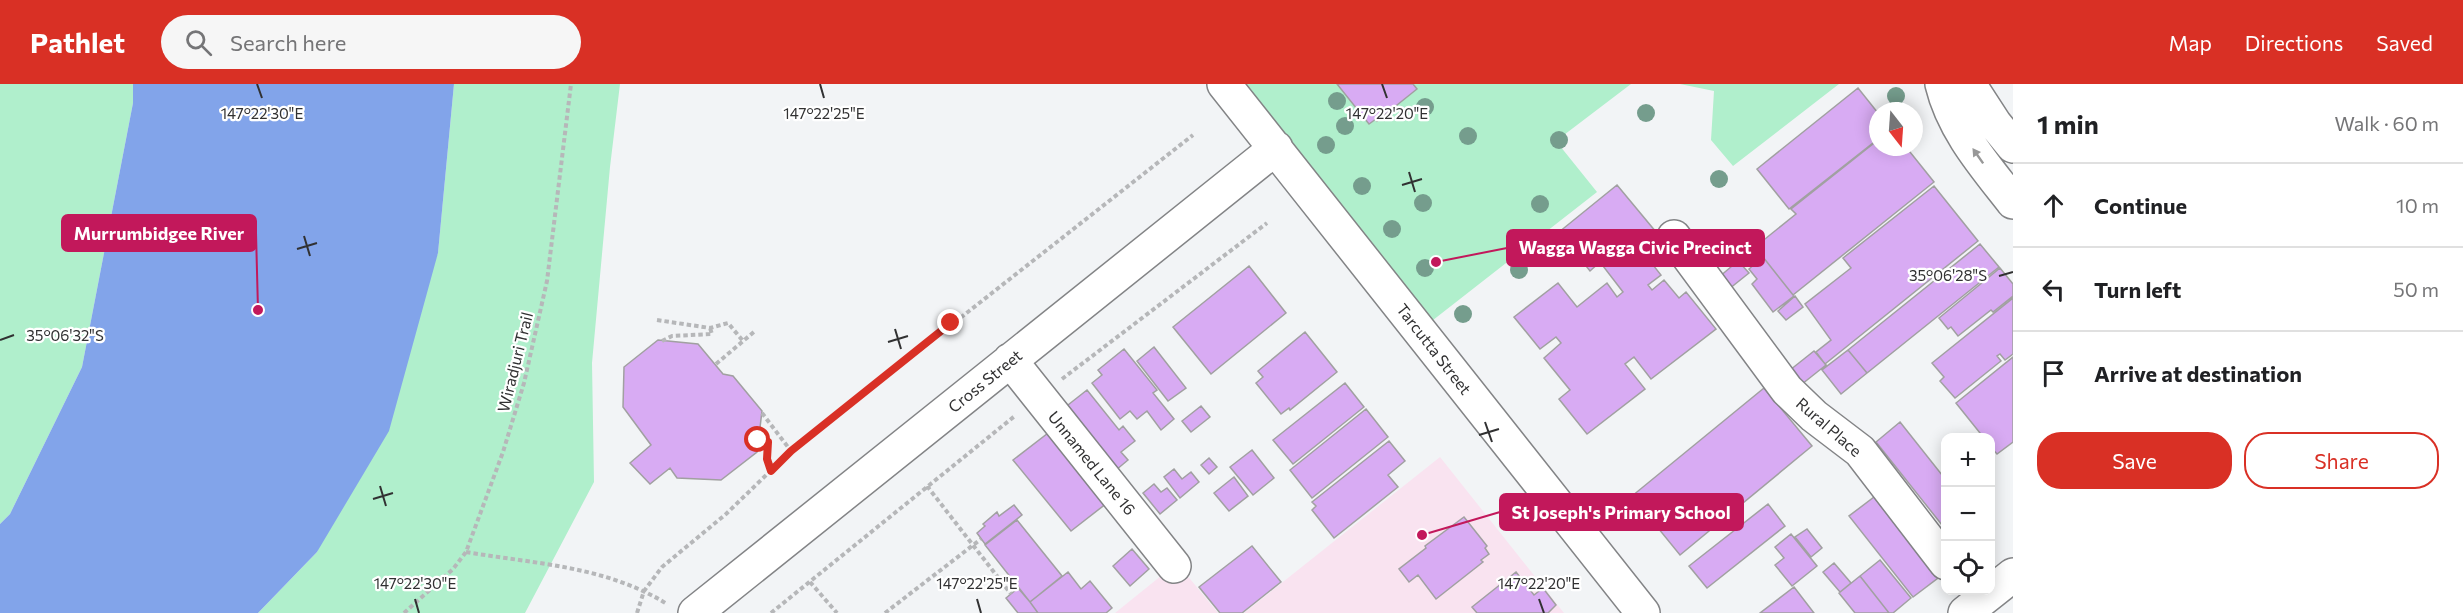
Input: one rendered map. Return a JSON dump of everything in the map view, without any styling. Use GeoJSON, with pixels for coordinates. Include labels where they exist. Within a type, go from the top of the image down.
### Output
{"type":"FeatureCollection","features":[{"type":"Feature","properties":{"kind":"street","name":"Tarcutta Street"},"geometry":{"type":"LineString","coordinates":[[1224,84],[1643,613]]}},
{"type":"Feature","properties":{"kind":"street"},"geometry":{"type":"LineString","coordinates":[[1942,84],[1953,115],[1966,139],[2013,202]]}},
{"type":"Feature","properties":{"kind":"street"},"geometry":{"type":"LineString","coordinates":[[1969,84],[1995,124],[2013,146]]}},
{"type":"Feature","properties":{"kind":"street","name":"Cross Street"},"geometry":{"type":"LineString","coordinates":[[683,610],[1010,360],[1276,148]]}},
{"type":"Feature","properties":{"kind":"street","name":"Rural Place"},"geometry":{"type":"LineString","coordinates":[[1674,237],[1749,354],[1814,416],[1860,450],[1941,556]]}},
{"type":"Feature","properties":{"kind":"street","name":"Unnamed Lane 16"},"geometry":{"type":"LineString","coordinates":[[1010,360],[1174,566]]}},
{"type":"Feature","properties":{"kind":"street"},"geometry":{"type":"LineString","coordinates":[[1970,602],[2013,575]]}},
{"type":"Feature","properties":{"kind":"path","name":"Wiradjuri Trail"},"geometry":{"type":"LineString","coordinates":[[404,613],[453,569],[466,552],[503,452],[524,383],[537,329],[554,239],[571,84]]}},
{"type":"Feature","properties":{"kind":"path"},"geometry":{"type":"LineString","coordinates":[[637,613],[644,591],[662,567],[726,514],[791,451],[1193,135]]}},
{"type":"Feature","properties":{"kind":"path"},"geometry":{"type":"LineString","coordinates":[[657,320],[711,328],[728,322],[743,340]]}},
{"type":"Feature","properties":{"kind":"path"},"geometry":{"type":"LineString","coordinates":[[662,341],[672,336],[712,334],[711,328]]}},
{"type":"Feature","properties":{"kind":"path"},"geometry":{"type":"LineString","coordinates":[[716,364],[755,331]]}},
{"type":"Feature","properties":{"kind":"path"},"geometry":{"type":"LineString","coordinates":[[762,413],[791,451]]}},
{"type":"Feature","properties":{"kind":"path"},"geometry":{"type":"LineString","coordinates":[[758,440],[768,442],[767,459],[771,471]]}},
{"type":"Feature","properties":{"kind":"path"},"geometry":{"type":"LineString","coordinates":[[927,486],[1011,594]]}},
{"type":"Feature","properties":{"kind":"path"},"geometry":{"type":"LineString","coordinates":[[885,613],[981,539]]}},
{"type":"Feature","properties":{"kind":"path"},"geometry":{"type":"LineString","coordinates":[[466,552],[572,567],[615,578],[683,610]]}},
{"type":"Feature","properties":{"kind":"path"},"geometry":{"type":"LineString","coordinates":[[810,581],[837,613]]}},
{"type":"Feature","properties":{"kind":"shaded area"},"geometry":{"type":"Polygon","coordinates":[[[1440,457],[1564,613],[1244,613],[1440,457]]]}},
{"type":"Feature","properties":{"kind":"shaded area"},"geometry":{"type":"Polygon","coordinates":[[[1177,563],[1218,613],[1115,613],[1177,563]]]}},
{"type":"Feature","properties":{"kind":"green space"},"geometry":{"type":"Polygon","coordinates":[[[0,84],[133,84],[133,103],[82,367],[10,514],[0,524],[0,84]]]}},
{"type":"Feature","properties":{"kind":"green space"},"geometry":{"type":"Polygon","coordinates":[[[454,84],[620,84],[592,363],[594,482],[525,613],[258,613],[317,552],[438,253],[454,84]]]}},
{"type":"Feature","properties":{"kind":"green space"},"geometry":{"type":"Polygon","coordinates":[[[1224,84],[1631,84],[1556,141],[1597,192],[1419,331],[1224,84]]]}},
{"type":"Feature","properties":{"kind":"green space"},"geometry":{"type":"Polygon","coordinates":[[[1680,84],[1839,84],[1733,166],[1711,140],[1714,91],[1680,84]]]}},
{"type":"Feature","properties":{"kind":"water"},"geometry":{"type":"Polygon","coordinates":[[[133,84],[454,84],[438,253],[389,431],[317,552],[258,613],[0,613],[0,524],[10,514],[82,367],[133,103],[133,84]]]}},
{"type":"Feature","properties":{"kind":"building"},"geometry":{"type":"Polygon","coordinates":[[[1337,84],[1413,84],[1417,89],[1377,121],[1376,119],[1369,124],[1337,84]]]}},
{"type":"Feature","properties":{"kind":"building"},"geometry":{"type":"Polygon","coordinates":[[[1858,88],[1869,102],[1869,146],[1789,209],[1757,169],[1858,88]]]}},
{"type":"Feature","properties":{"kind":"building"},"geometry":{"type":"Polygon","coordinates":[[[1869,147],[1869,156],[1913,156],[1934,182],[1793,295],[1755,247],[1796,214],[1791,209],[1869,147]]]}},
{"type":"Feature","properties":{"kind":"building"},"geometry":{"type":"Polygon","coordinates":[[[1617,185],[1656,232],[1638,246],[1661,275],[1648,285],[1652,290],[1664,280],[1679,298],[1686,292],[1716,329],[1651,379],[1634,357],[1625,364],[1645,389],[1587,434],[1559,399],[1570,390],[1544,358],[1561,343],[1556,337],[1540,349],[1514,317],[1558,283],[1577,307],[1607,283],[1617,297],[1623,292],[1600,262],[1590,271],[1559,232],[1617,185]]]}},
{"type":"Feature","properties":{"kind":"building"},"geometry":{"type":"Polygon","coordinates":[[[1934,186],[1978,241],[1825,364],[1816,352],[1831,340],[1805,304],[1851,268],[1843,258],[1934,186]]]}},
{"type":"Feature","properties":{"kind":"building"},"geometry":{"type":"Polygon","coordinates":[[[1980,244],[1999,267],[1867,373],[1848,350],[1980,244]]]}},
{"type":"Feature","properties":{"kind":"building"},"geometry":{"type":"Polygon","coordinates":[[[1763,257],[1794,296],[1773,312],[1752,284],[1757,279],[1749,269],[1763,257]]]}},
{"type":"Feature","properties":{"kind":"building"},"geometry":{"type":"Polygon","coordinates":[[[1738,261],[1749,273],[1729,289],[1719,277],[1738,261]]]}},
{"type":"Feature","properties":{"kind":"building"},"geometry":{"type":"Polygon","coordinates":[[[1249,266],[1286,313],[1211,374],[1173,327],[1249,266]]]}},
{"type":"Feature","properties":{"kind":"building"},"geometry":{"type":"Polygon","coordinates":[[[2000,268],[2013,284],[2013,296],[1958,336],[1951,327],[1948,329],[1939,318],[2000,268]]]}},
{"type":"Feature","properties":{"kind":"building"},"geometry":{"type":"Polygon","coordinates":[[[1795,296],[1803,307],[1786,320],[1778,311],[1795,296]]]}},
{"type":"Feature","properties":{"kind":"building"},"geometry":{"type":"Polygon","coordinates":[[[2013,298],[2013,354],[2005,360],[2000,354],[1997,356],[2001,361],[1955,398],[1940,381],[1944,377],[1932,363],[2013,298]]]}},
{"type":"Feature","properties":{"kind":"building"},"geometry":{"type":"Polygon","coordinates":[[[1305,332],[1337,372],[1290,410],[1289,408],[1281,414],[1256,383],[1263,377],[1258,371],[1305,332]]]}},
{"type":"Feature","properties":{"kind":"building"},"geometry":{"type":"Polygon","coordinates":[[[658,340],[698,344],[723,374],[733,376],[762,411],[757,452],[721,480],[677,478],[670,468],[650,484],[630,463],[651,445],[623,407],[624,367],[658,340]]]}},
{"type":"Feature","properties":{"kind":"building"},"geometry":{"type":"Polygon","coordinates":[[[1154,347],[1186,388],[1168,401],[1137,361],[1154,347]]]}},
{"type":"Feature","properties":{"kind":"building"},"geometry":{"type":"Polygon","coordinates":[[[1124,349],[1157,390],[1153,393],[1174,419],[1161,430],[1147,411],[1137,419],[1130,411],[1120,419],[1092,383],[1102,375],[1098,370],[1124,349]]]}},
{"type":"Feature","properties":{"kind":"building"},"geometry":{"type":"Polygon","coordinates":[[[1848,350],[1867,373],[1841,394],[1822,370],[1848,350]]]}},
{"type":"Feature","properties":{"kind":"building"},"geometry":{"type":"Polygon","coordinates":[[[1814,351],[1826,365],[1797,388],[1785,374],[1814,351]]]}},
{"type":"Feature","properties":{"kind":"building"},"geometry":{"type":"Polygon","coordinates":[[[2013,357],[2013,442],[1997,454],[1995,433],[1980,433],[1956,403],[2013,357]]]}},
{"type":"Feature","properties":{"kind":"building"},"geometry":{"type":"Polygon","coordinates":[[[1345,383],[1364,407],[1293,464],[1273,440],[1345,383]]]}},
{"type":"Feature","properties":{"kind":"building"},"geometry":{"type":"Polygon","coordinates":[[[1764,388],[1812,446],[1680,555],[1632,496],[1764,388]]]}},
{"type":"Feature","properties":{"kind":"building"},"geometry":{"type":"Polygon","coordinates":[[[1087,390],[1119,430],[1123,426],[1135,441],[1121,452],[1128,460],[1110,475],[1059,412],[1087,390]]]}},
{"type":"Feature","properties":{"kind":"building"},"geometry":{"type":"Polygon","coordinates":[[[1201,406],[1210,417],[1191,432],[1182,421],[1201,406]]]}},
{"type":"Feature","properties":{"kind":"building"},"geometry":{"type":"Polygon","coordinates":[[[1366,409],[1388,437],[1312,498],[1290,470],[1366,409]]]}},
{"type":"Feature","properties":{"kind":"building"},"geometry":{"type":"Polygon","coordinates":[[[1900,422],[1941,474],[1941,524],[1876,442],[1900,422]]]}},
{"type":"Feature","properties":{"kind":"building"},"geometry":{"type":"Polygon","coordinates":[[[1052,430],[1107,503],[1071,531],[1013,460],[1052,430]]]}},
{"type":"Feature","properties":{"kind":"building"},"geometry":{"type":"Polygon","coordinates":[[[1389,441],[1405,461],[1388,475],[1398,487],[1334,538],[1312,510],[1316,506],[1312,502],[1389,441]]]}},
{"type":"Feature","properties":{"kind":"building"},"geometry":{"type":"Polygon","coordinates":[[[1252,450],[1274,478],[1253,495],[1230,467],[1252,450]]]}},
{"type":"Feature","properties":{"kind":"building"},"geometry":{"type":"Polygon","coordinates":[[[1209,458],[1217,467],[1209,474],[1201,465],[1209,458]]]}},
{"type":"Feature","properties":{"kind":"building"},"geometry":{"type":"Polygon","coordinates":[[[1174,469],[1182,479],[1191,472],[1199,482],[1180,498],[1164,477],[1174,469]]]}},
{"type":"Feature","properties":{"kind":"building"},"geometry":{"type":"Polygon","coordinates":[[[1234,477],[1248,496],[1229,511],[1214,493],[1234,477]]]}},
{"type":"Feature","properties":{"kind":"building"},"geometry":{"type":"Polygon","coordinates":[[[1154,484],[1161,492],[1167,488],[1177,500],[1160,514],[1143,493],[1154,484]]]}},
{"type":"Feature","properties":{"kind":"building"},"geometry":{"type":"Polygon","coordinates":[[[1874,497],[1938,578],[1913,597],[1849,516],[1874,497]]]}},
{"type":"Feature","properties":{"kind":"building"},"geometry":{"type":"Polygon","coordinates":[[[1768,504],[1785,526],[1707,588],[1689,566],[1768,504]]]}},
{"type":"Feature","properties":{"kind":"building"},"geometry":{"type":"Polygon","coordinates":[[[1014,505],[1022,515],[985,544],[977,533],[985,526],[983,524],[997,512],[999,516],[1014,505]]]}},
{"type":"Feature","properties":{"kind":"building"},"geometry":{"type":"Polygon","coordinates":[[[1464,517],[1487,546],[1485,548],[1489,554],[1481,560],[1483,562],[1436,599],[1418,575],[1409,582],[1399,569],[1464,517]]]}},
{"type":"Feature","properties":{"kind":"building"},"geometry":{"type":"Polygon","coordinates":[[[1017,520],[1062,576],[1030,602],[985,545],[1017,520]]]}},
{"type":"Feature","properties":{"kind":"building"},"geometry":{"type":"Polygon","coordinates":[[[1807,529],[1822,548],[1811,557],[1795,537],[1807,529]]]}},
{"type":"Feature","properties":{"kind":"building"},"geometry":{"type":"Polygon","coordinates":[[[1791,534],[1817,566],[1792,586],[1775,565],[1784,558],[1775,547],[1791,534]]]}},
{"type":"Feature","properties":{"kind":"building"},"geometry":{"type":"Polygon","coordinates":[[[1252,546],[1281,582],[1242,613],[1220,613],[1199,587],[1252,546]]]}},
{"type":"Feature","properties":{"kind":"building"},"geometry":{"type":"Polygon","coordinates":[[[1132,549],[1149,569],[1130,586],[1113,566],[1132,549]]]}},
{"type":"Feature","properties":{"kind":"building"},"geometry":{"type":"Polygon","coordinates":[[[1880,560],[1911,598],[1893,613],[1889,613],[1860,576],[1880,560]]]}},
{"type":"Feature","properties":{"kind":"building"},"geometry":{"type":"Polygon","coordinates":[[[1834,563],[1851,583],[1840,592],[1823,572],[1834,563]]]}},
{"type":"Feature","properties":{"kind":"building"},"geometry":{"type":"Polygon","coordinates":[[[1068,572],[1081,589],[1090,581],[1112,608],[1106,613],[1038,613],[1030,602],[1068,572]]]}},
{"type":"Feature","properties":{"kind":"building"},"geometry":{"type":"Polygon","coordinates":[[[1516,572],[1534,595],[1543,588],[1556,605],[1548,613],[1477,613],[1472,607],[1516,572]]]}},
{"type":"Feature","properties":{"kind":"building"},"geometry":{"type":"Polygon","coordinates":[[[1860,576],[1889,613],[1855,613],[1839,593],[1860,576]]]}},
{"type":"Feature","properties":{"kind":"building"},"geometry":{"type":"Polygon","coordinates":[[[1794,587],[1814,613],[1760,613],[1794,587]]]}},
{"type":"Feature","properties":{"kind":"building"},"geometry":{"type":"Polygon","coordinates":[[[1018,588],[1038,613],[1018,613],[1006,598],[1018,588]]]}},
{"type":"Feature","properties":{"kind":"place","name":"Wagga Wagga Civic Precinct"},"geometry":{"type":"Point","coordinates":[1436,262]}},
{"type":"Feature","properties":{"kind":"place","name":"Murrumbidgee River"},"geometry":{"type":"Point","coordinates":[258,310]}},
{"type":"Feature","properties":{"kind":"place","name":"St Joseph's Primary School"},"geometry":{"type":"Point","coordinates":[1422,535]}},
{"type":"Feature","properties":{"kind":"route"},"geometry":{"type":"LineString","coordinates":[[758,440],[768,442],[767,459],[771,471],[791,451],[951,323]]}}]}
